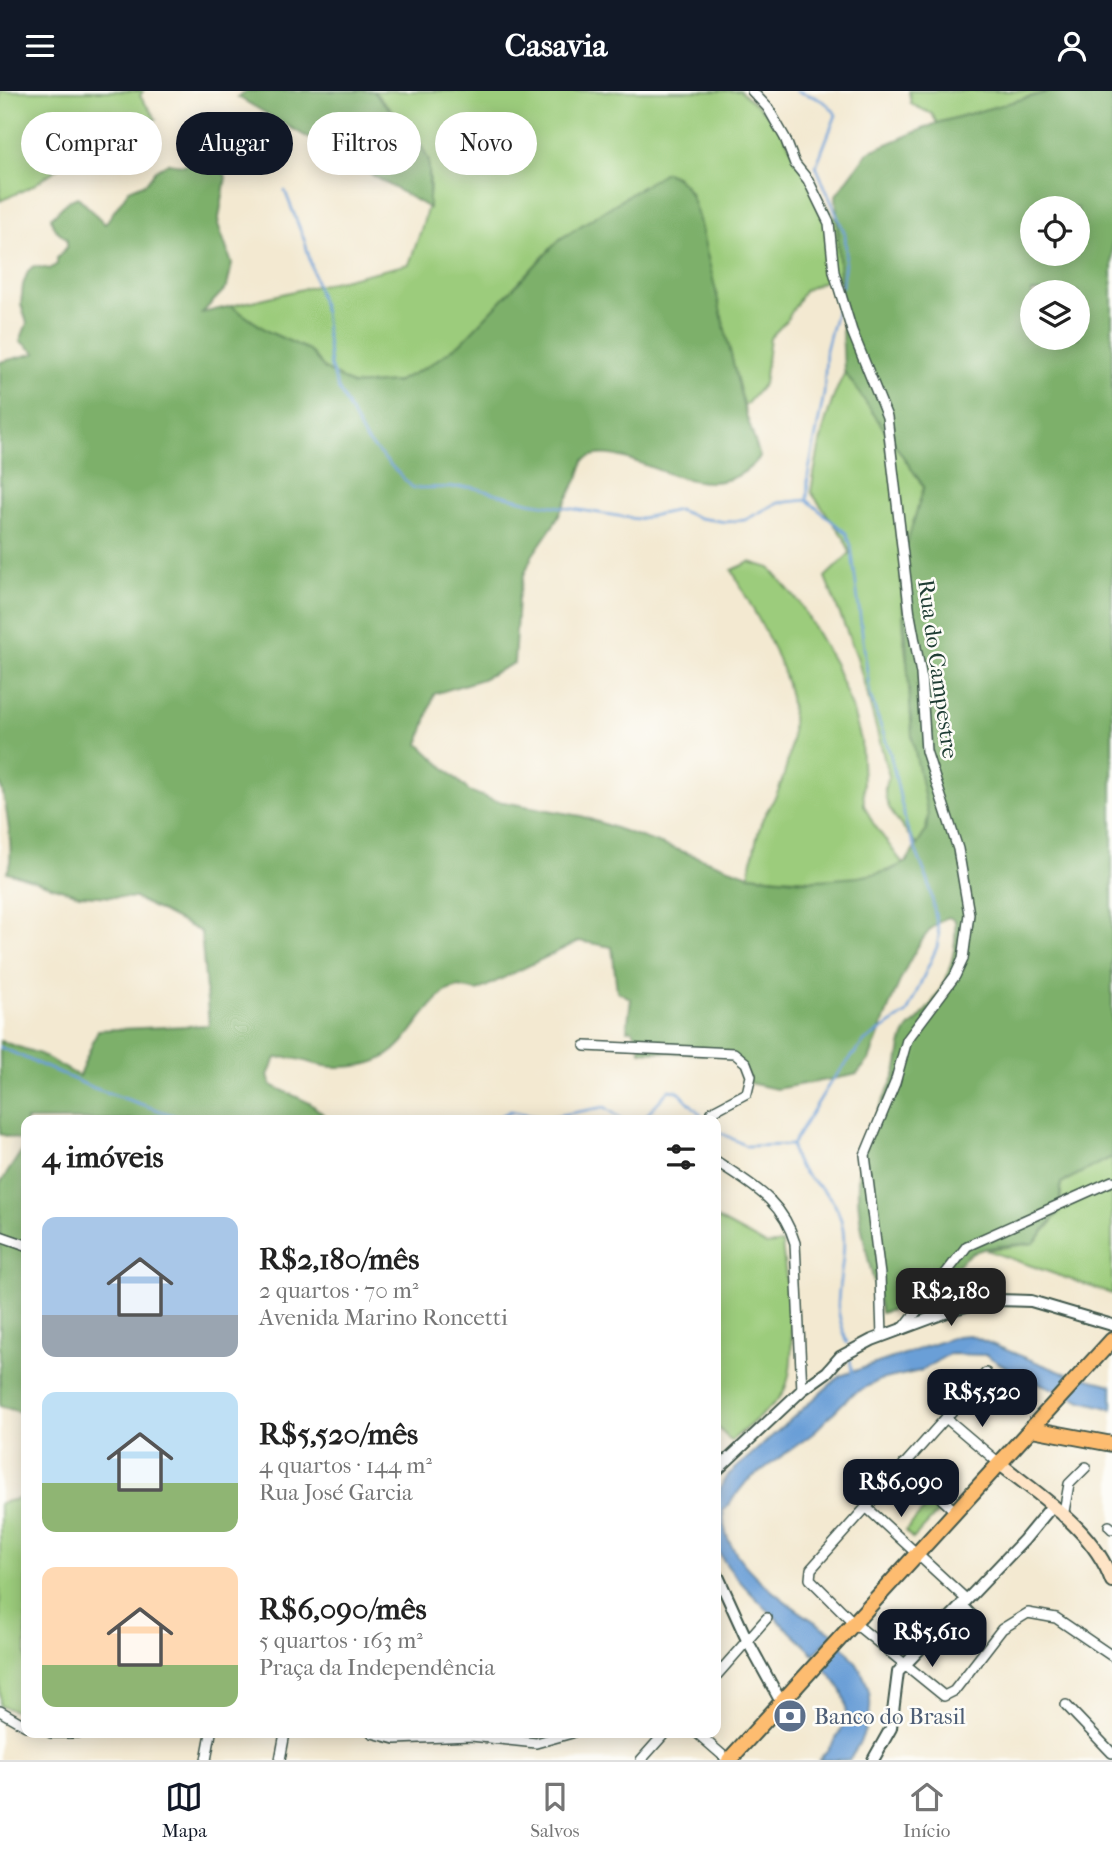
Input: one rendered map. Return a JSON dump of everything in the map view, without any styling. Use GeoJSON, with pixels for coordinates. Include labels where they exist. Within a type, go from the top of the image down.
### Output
{"type":"FeatureCollection","features":[{"type":"Feature","properties":{"kind":"main road"},"geometry":{"type":"LineString","coordinates":[[729,1760],[1112,1340]]}},
{"type":"Feature","properties":{"kind":"main road"},"geometry":{"type":"LineString","coordinates":[[1032,1429],[1112,1444]]}},
{"type":"Feature","properties":{"kind":"main road"},"geometry":{"type":"LineString","coordinates":[[999,1463],[1063,1517],[1099,1555],[1112,1581]]}},
{"type":"Feature","properties":{"kind":"street","name":"Rua do Campestre"},"geometry":{"type":"LineString","coordinates":[[752,91],[768,108],[785,138],[795,164],[820,203],[829,223],[838,285],[892,439],[910,615],[921,674],[926,751],[958,849],[969,914],[963,959],[955,976],[907,1040],[895,1083],[865,1156],[880,1275],[882,1336]]}},
{"type":"Feature","properties":{"kind":"street"},"geometry":{"type":"LineString","coordinates":[[585,1046],[734,1053],[741,1057],[751,1076],[747,1093],[710,1115]]}},
{"type":"Feature","properties":{"kind":"street"},"geometry":{"type":"LineString","coordinates":[[721,1165],[778,1207],[789,1224],[795,1243],[802,1390]]}},
{"type":"Feature","properties":{"kind":"street"},"geometry":{"type":"LineString","coordinates":[[903,1330],[967,1246],[1112,1181]]}},
{"type":"Feature","properties":{"kind":"street"},"geometry":{"type":"LineString","coordinates":[[0,1236],[21,1243]]}},
{"type":"Feature","properties":{"kind":"street"},"geometry":{"type":"LineString","coordinates":[[721,1466],[849,1350],[882,1336],[979,1302],[1014,1299],[1112,1325]]}},
{"type":"Feature","properties":{"kind":"street"},"geometry":{"type":"LineString","coordinates":[[986,1373],[811,1569],[811,1581],[849,1627],[943,1696],[954,1692],[1002,1629],[1028,1613],[1056,1618],[1112,1656]]}},
{"type":"Feature","properties":{"kind":"street"},"geometry":{"type":"LineString","coordinates":[[946,1418],[999,1463]]}},
{"type":"Feature","properties":{"kind":"street"},"geometry":{"type":"LineString","coordinates":[[904,1464],[955,1511]]}},
{"type":"Feature","properties":{"kind":"street"},"geometry":{"type":"LineString","coordinates":[[1063,1517],[1069,1484],[1086,1467]]}},
{"type":"Feature","properties":{"kind":"street"},"geometry":{"type":"LineString","coordinates":[[873,1760],[891,1728],[894,1681],[903,1665],[1024,1540],[1052,1506]]}},
{"type":"Feature","properties":{"kind":"street"},"geometry":{"type":"LineString","coordinates":[[866,1507],[916,1553],[963,1601],[972,1615]]}},
{"type":"Feature","properties":{"kind":"street"},"geometry":{"type":"LineString","coordinates":[[721,1583],[747,1640],[781,1702]]}},
{"type":"Feature","properties":{"kind":"street"},"geometry":{"type":"LineString","coordinates":[[721,1670],[767,1618]]}},
{"type":"Feature","properties":{"kind":"street"},"geometry":{"type":"LineString","coordinates":[[1066,1705],[1112,1753]]}},
{"type":"Feature","properties":{"kind":"street"},"geometry":{"type":"LineString","coordinates":[[0,1711],[21,1723]]}},
{"type":"Feature","properties":{"kind":"street"},"geometry":{"type":"LineString","coordinates":[[206,1760],[210,1738]]}},
{"type":"Feature","properties":{"kind":"street"},"geometry":{"type":"LineString","coordinates":[[280,1760],[284,1738]]}},
{"type":"Feature","properties":{"kind":"street"},"geometry":{"type":"LineString","coordinates":[[391,1738],[414,1738]]}},
{"type":"Feature","properties":{"kind":"street"},"geometry":{"type":"LineString","coordinates":[[495,1738],[536,1743],[554,1738]]}},
{"type":"Feature","properties":{"kind":"street"},"geometry":{"type":"LineString","coordinates":[[641,1760],[661,1738]]}},
{"type":"Feature","properties":{"kind":"street"},"geometry":{"type":"LineString","coordinates":[[703,1738],[729,1760]]}},
{"type":"Feature","properties":{"kind":"green space"},"geometry":{"type":"Polygon","coordinates":[[[0,91],[143,91],[140,96],[151,112],[21,112],[21,175],[48,175],[31,187],[0,201],[0,91]]]}},
{"type":"Feature","properties":{"kind":"green space"},"geometry":{"type":"Polygon","coordinates":[[[247,91],[373,91],[392,112],[307,112],[307,137],[293,129],[293,112],[264,112],[238,97],[247,91]]]}},
{"type":"Feature","properties":{"kind":"green space"},"geometry":{"type":"Polygon","coordinates":[[[373,91],[740,91],[777,123],[814,190],[837,221],[840,282],[826,280],[804,291],[787,320],[770,338],[764,384],[744,407],[690,192],[676,176],[666,172],[560,239],[461,343],[425,368],[396,382],[353,385],[325,369],[309,350],[269,332],[231,306],[409,264],[427,209],[429,170],[421,149],[421,112],[393,112],[373,91]]]}},
{"type":"Feature","properties":{"kind":"green space"},"geometry":{"type":"Polygon","coordinates":[[[909,91],[1051,91],[937,123],[932,114],[911,104],[909,91]]]}},
{"type":"Feature","properties":{"kind":"green space"},"geometry":{"type":"Polygon","coordinates":[[[1051,91],[1112,91],[1112,1157],[1061,1183],[1059,1212],[1034,1243],[974,1252],[959,1264],[946,1296],[881,1313],[861,1224],[858,1188],[861,1158],[895,1075],[905,1034],[938,994],[949,971],[955,921],[949,917],[936,924],[923,938],[901,979],[869,1060],[857,1074],[849,1076],[776,1089],[749,1083],[743,1067],[730,1055],[640,1051],[639,1039],[632,1030],[627,1030],[631,999],[617,991],[612,947],[579,941],[477,991],[459,987],[446,991],[401,1044],[376,1061],[358,1066],[335,1067],[292,1058],[276,1058],[268,1075],[271,1085],[310,1103],[324,1115],[21,1115],[21,1140],[0,1134],[0,1041],[40,1054],[79,1076],[98,1030],[209,1025],[201,932],[135,898],[79,895],[7,872],[10,842],[0,782],[0,362],[36,353],[20,341],[27,323],[21,304],[23,285],[28,271],[34,266],[50,269],[57,264],[57,258],[67,247],[67,239],[54,228],[51,218],[68,201],[78,197],[105,224],[129,190],[146,183],[152,175],[162,175],[162,166],[168,163],[176,164],[176,175],[225,175],[218,224],[232,264],[227,287],[202,313],[231,306],[269,332],[309,350],[325,369],[353,385],[396,382],[425,368],[461,343],[560,239],[665,172],[679,180],[688,191],[699,220],[743,405],[760,457],[739,475],[715,482],[691,480],[621,457],[601,455],[584,460],[578,478],[554,524],[532,556],[524,575],[518,599],[514,663],[482,679],[434,694],[419,744],[469,791],[492,800],[581,816],[749,875],[805,881],[858,877],[889,871],[906,862],[926,831],[928,815],[912,737],[901,563],[924,487],[844,371],[836,195],[868,152],[937,123],[1051,91]]]}},
{"type":"Feature","properties":{"kind":"green space"},"geometry":{"type":"Polygon","coordinates":[[[421,145],[429,161],[429,208],[372,175],[421,175],[421,145]]]}},
{"type":"Feature","properties":{"kind":"green space"},"geometry":{"type":"Polygon","coordinates":[[[845,372],[924,487],[901,563],[904,641],[928,815],[926,831],[917,845],[898,822],[888,804],[885,785],[889,776],[857,657],[825,577],[850,553],[844,538],[811,492],[827,416],[845,372]]]}},
{"type":"Feature","properties":{"kind":"green space"},"geometry":{"type":"Polygon","coordinates":[[[750,562],[770,568],[800,603],[834,663],[861,740],[864,805],[873,823],[903,864],[867,876],[847,879],[808,880],[749,875],[763,818],[779,789],[789,757],[792,727],[790,700],[784,675],[774,650],[732,570],[750,562]]]}},
{"type":"Feature","properties":{"kind":"green space"},"geometry":{"type":"Polygon","coordinates":[[[21,1152],[21,1412],[0,1406],[0,1184],[21,1152]]]}},
{"type":"Feature","properties":{"kind":"green space"},"geometry":{"type":"Polygon","coordinates":[[[1112,1157],[1112,1294],[986,1250],[1034,1243],[1051,1224],[1061,1200],[1061,1183],[1112,1157]]]}},
{"type":"Feature","properties":{"kind":"green space"},"geometry":{"type":"Polygon","coordinates":[[[721,1221],[766,1245],[782,1243],[792,1345],[787,1384],[780,1397],[731,1441],[721,1431],[721,1221]]]}},
{"type":"Feature","properties":{"kind":"green space"},"geometry":{"type":"Polygon","coordinates":[[[916,1486],[940,1510],[913,1539],[905,1531],[925,1509],[909,1493],[916,1486]]]}},
{"type":"Feature","properties":{"kind":"green space"},"geometry":{"type":"Polygon","coordinates":[[[21,1498],[21,1712],[0,1706],[0,1503],[21,1498]]]}},
{"type":"Feature","properties":{"kind":"water"},"geometry":{"type":"Polygon","coordinates":[[[969,1335],[1061,1372],[1112,1385],[1112,1409],[1082,1401],[1015,1373],[986,1355],[949,1354],[920,1371],[880,1380],[852,1394],[811,1435],[747,1481],[723,1511],[726,1533],[743,1563],[772,1591],[834,1634],[814,1654],[744,1586],[721,1557],[722,1484],[726,1477],[840,1376],[957,1336],[969,1335]]]}},
{"type":"Feature","properties":{"kind":"water"},"geometry":{"type":"Polygon","coordinates":[[[841,1644],[862,1673],[868,1687],[869,1715],[866,1729],[849,1760],[819,1760],[844,1724],[846,1702],[842,1690],[821,1665],[841,1644]]]}},
{"type":"Feature","properties":{"kind":"waterway"},"geometry":{"type":"LineString","coordinates":[[796,91],[824,102],[836,115],[816,166],[845,234],[842,287]]}},
{"type":"Feature","properties":{"kind":"waterway"},"geometry":{"type":"LineString","coordinates":[[285,191],[305,242],[324,312],[330,365],[338,388],[365,439],[413,488],[471,487],[529,502],[637,519],[678,510],[699,518],[726,522],[745,520],[777,503],[807,500]]}},
{"type":"Feature","properties":{"kind":"waterway"},"geometry":{"type":"LineString","coordinates":[[839,300],[826,350],[824,394],[808,475],[807,500],[846,533],[851,545],[870,695],[890,753],[907,828],[929,883],[939,935],[937,947],[907,1013],[865,1041],[830,1083],[792,1145],[798,1165],[830,1197],[840,1217],[844,1242],[838,1306],[847,1343]]}},
{"type":"Feature","properties":{"kind":"waterway"},"geometry":{"type":"LineString","coordinates":[[0,1047],[91,1087],[172,1115]]}},
{"type":"Feature","properties":{"kind":"waterway"},"geometry":{"type":"LineString","coordinates":[[646,1115],[669,1090],[678,1091],[701,1115]]}},
{"type":"Feature","properties":{"kind":"waterway"},"geometry":{"type":"LineString","coordinates":[[561,1115],[605,1107],[616,1115]]}},
{"type":"Feature","properties":{"kind":"waterway"},"geometry":{"type":"LineString","coordinates":[[503,1115],[511,1111],[530,1115]]}},
{"type":"Feature","properties":{"kind":"waterway"},"geometry":{"type":"LineString","coordinates":[[721,1133],[746,1146],[792,1145]]}},
{"type":"Feature","properties":{"kind":"waterway"},"geometry":{"type":"LineString","coordinates":[[850,1359],[852,1373]]}},
{"type":"Feature","properties":{"kind":"place","name":"Banco do Brasil"},"geometry":{"type":"Point","coordinates":[790,1716]}}]}
